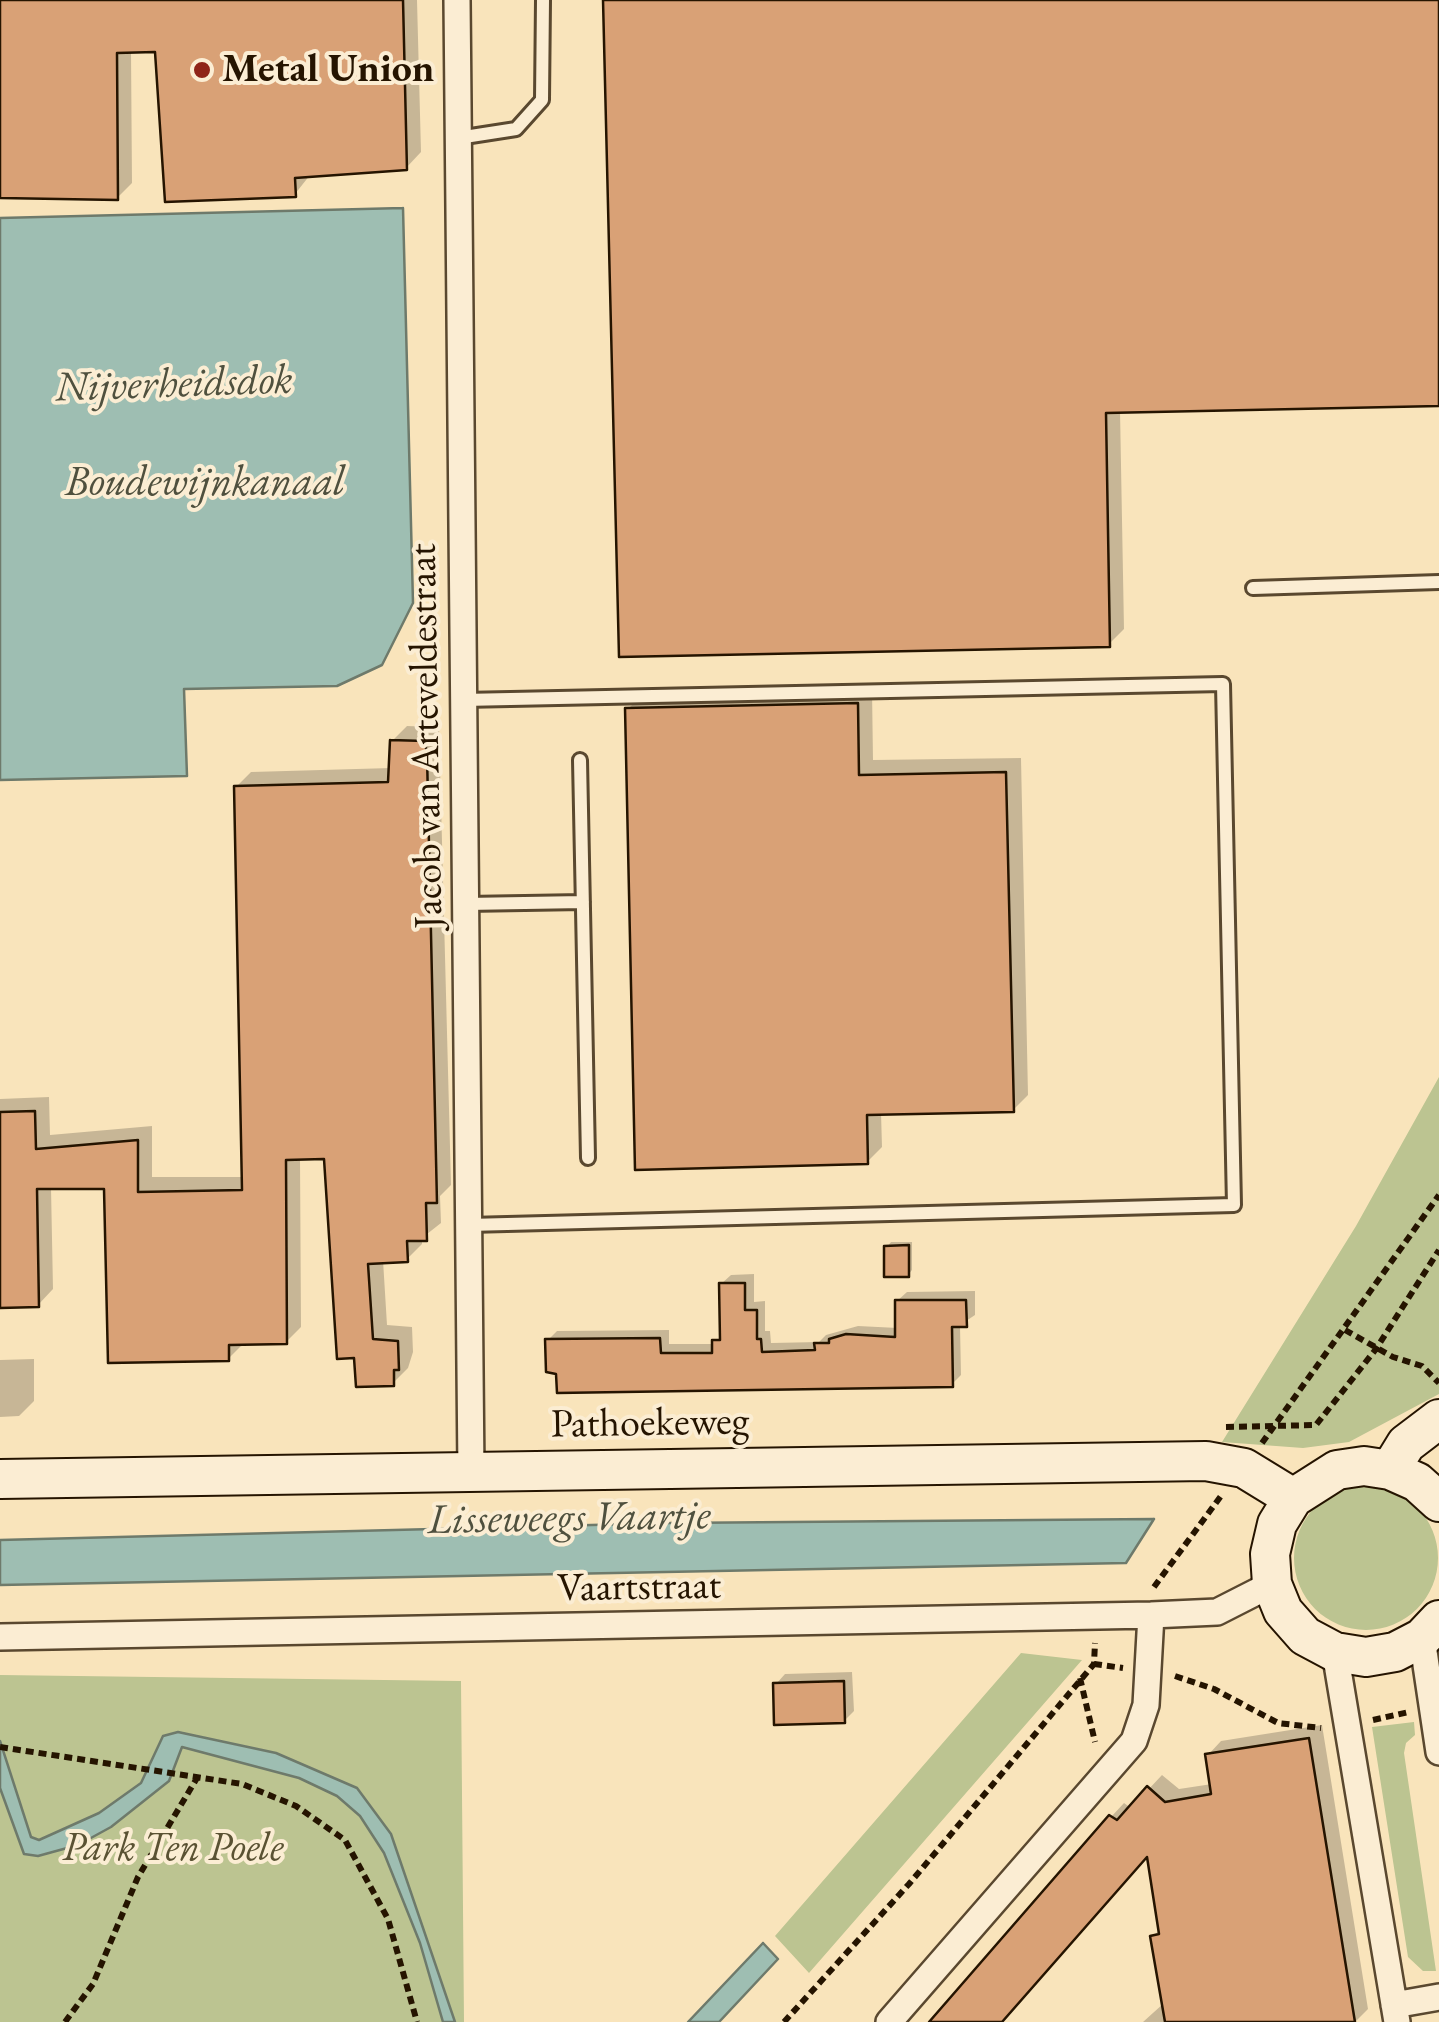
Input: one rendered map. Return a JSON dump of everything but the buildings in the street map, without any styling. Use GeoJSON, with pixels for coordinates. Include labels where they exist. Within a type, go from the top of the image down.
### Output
{"type":"FeatureCollection","features":[{"type":"Feature","properties":{"kind":"main road"},"geometry":{"type":"LineString","coordinates":[[1390,1470],[1406,1444],[1439,1419]]}},
{"type":"Feature","properties":{"kind":"main road","name":"Pathoekeweg"},"geometry":{"type":"LineString","coordinates":[[0,1479],[1206,1461],[1244,1468],[1293,1498]]}},
{"type":"Feature","properties":{"kind":"main road"},"geometry":{"type":"LineString","coordinates":[[1431,1629],[1395,1652],[1366,1657],[1335,1652],[1305,1636],[1283,1611],[1272,1584],[1270,1554],[1277,1524],[1293,1498],[1337,1470],[1364,1466],[1390,1470],[1417,1482],[1439,1502]]}},
{"type":"Feature","properties":{"kind":"street","name":"Jacob van Arteveldestraat"},"geometry":{"type":"LineString","coordinates":[[457,0],[471,1472]]}},
{"type":"Feature","properties":{"kind":"street","name":"Vaartstraat"},"geometry":{"type":"LineString","coordinates":[[0,1637],[1151,1603],[1218,1612],[1272,1584]]}},
{"type":"Feature","properties":{"kind":"street"},"geometry":{"type":"LineString","coordinates":[[890,2022],[1134,1741],[1146,1705],[1151,1603]]}},
{"type":"Feature","properties":{"kind":"street"},"geometry":{"type":"LineString","coordinates":[[1431,1629],[1432,1694],[1439,1752]]}},
{"type":"Feature","properties":{"kind":"street"},"geometry":{"type":"LineString","coordinates":[[1335,1652],[1396,2014],[1439,1997]]}},
{"type":"Feature","properties":{"kind":"lane"},"geometry":{"type":"LineString","coordinates":[[458,138],[516,129],[542,100],[543,0]]}},
{"type":"Feature","properties":{"kind":"lane"},"geometry":{"type":"LineString","coordinates":[[1253,588],[1439,582]]}},
{"type":"Feature","properties":{"kind":"lane"},"geometry":{"type":"LineString","coordinates":[[464,700],[1223,684],[1234,1204],[469,1225]]}},
{"type":"Feature","properties":{"kind":"lane"},"geometry":{"type":"LineString","coordinates":[[580,760],[588,1158]]}},
{"type":"Feature","properties":{"kind":"lane"},"geometry":{"type":"LineString","coordinates":[[466,904],[583,902]]}},
{"type":"Feature","properties":{"kind":"path"},"geometry":{"type":"LineString","coordinates":[[1151,1603],[1439,1195]]}},
{"type":"Feature","properties":{"kind":"path"},"geometry":{"type":"LineString","coordinates":[[1274,1426],[1316,1426],[1376,1348],[1439,1250]]}},
{"type":"Feature","properties":{"kind":"path"},"geometry":{"type":"LineString","coordinates":[[1346,1330],[1376,1348],[1422,1366],[1439,1383]]}},
{"type":"Feature","properties":{"kind":"path"},"geometry":{"type":"LineString","coordinates":[[784,2022],[909,1884],[1094,1664],[1146,1671],[1214,1689],[1278,1724],[1317,1729],[1408,1714],[1432,1694]]}},
{"type":"Feature","properties":{"kind":"path"},"geometry":{"type":"LineString","coordinates":[[4,1748],[242,1784],[278,1798],[345,1840],[388,1919],[417,2022]]}},
{"type":"Feature","properties":{"kind":"path"},"geometry":{"type":"LineString","coordinates":[[65,2022],[93,1984],[138,1876],[198,1778]]}},
{"type":"Feature","properties":{"kind":"green space"},"geometry":{"type":"Polygon","coordinates":[[[1439,1077],[1439,1394],[1349,1442],[1303,1448],[1222,1442],[1356,1226],[1439,1077]]]}},
{"type":"Feature","properties":{"kind":"green space"},"geometry":{"type":"Polygon","coordinates":[[[1366,1486],[1393,1492],[1417,1507],[1432,1531],[1438,1558],[1432,1585],[1417,1609],[1393,1624],[1366,1630],[1339,1624],[1315,1609],[1300,1585],[1294,1558],[1300,1531],[1315,1507],[1339,1492],[1366,1486]]]}},
{"type":"Feature","properties":{"kind":"green space"},"geometry":{"type":"Polygon","coordinates":[[[1021,1653],[1082,1660],[809,1973],[775,1936],[1021,1653]]]}},
{"type":"Feature","properties":{"kind":"green space","name":"Park Ten Poele"},"geometry":{"type":"Polygon","coordinates":[[[0,1675],[461,1681],[464,2022],[0,2022],[0,1675]]]}},
{"type":"Feature","properties":{"kind":"green space"},"geometry":{"type":"Polygon","coordinates":[[[1414,1722],[1415,1735],[1406,1743],[1404,1753],[1436,1971],[1423,1971],[1408,1957],[1372,1727],[1414,1722]]]}},
{"type":"Feature","properties":{"kind":"water","name":"Boudewijnkanaal"},"geometry":{"type":"Polygon","coordinates":[[[403,208],[413,603],[382,665],[337,686],[184,689],[187,776],[0,780],[0,218],[403,208]]]}},
{"type":"Feature","properties":{"kind":"water"},"geometry":{"type":"Polygon","coordinates":[[[1154,1519],[1126,1563],[0,1585],[0,1540],[670,1523],[1154,1519]]]}},
{"type":"Feature","properties":{"kind":"water"},"geometry":{"type":"Polygon","coordinates":[[[178,1732],[276,1753],[357,1788],[391,1834],[455,2022],[443,2022],[420,1943],[384,1853],[360,1816],[337,1796],[299,1778],[182,1747],[169,1781],[111,1827],[78,1845],[38,1856],[24,1854],[0,1788],[0,1741],[31,1837],[39,1840],[99,1813],[141,1783],[163,1736],[178,1732]]]}},
{"type":"Feature","properties":{"kind":"water"},"geometry":{"type":"Polygon","coordinates":[[[763,1943],[778,1959],[719,2022],[688,2022],[763,1943]]]}},
{"type":"Feature","properties":{"kind":"place","name":"Metal Union"},"geometry":{"type":"Point","coordinates":[202,70]}},
{"type":"Feature","properties":{"kind":"water label","name":"Nijverheidsdok"},"geometry":{"type":"Point","coordinates":[174,385]}},
{"type":"Feature","properties":{"kind":"water label","name":"Lisseweegs Vaartje"},"geometry":{"type":"Point","coordinates":[569,1519]}}]}
